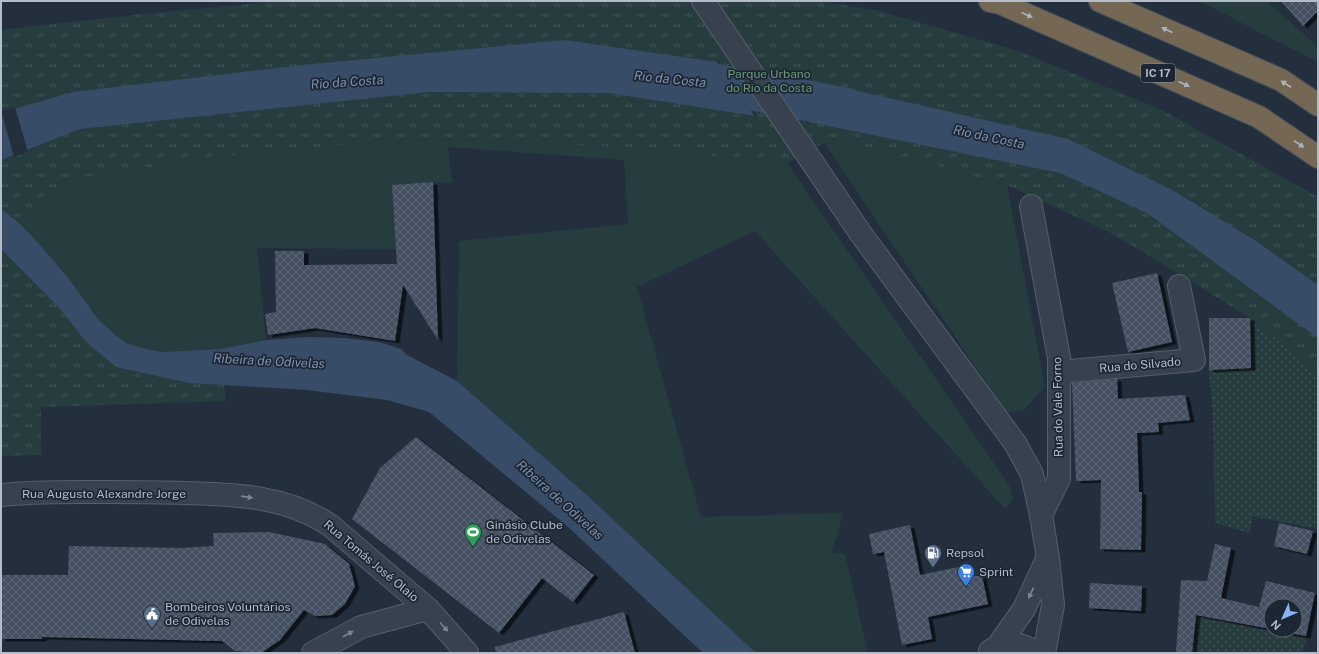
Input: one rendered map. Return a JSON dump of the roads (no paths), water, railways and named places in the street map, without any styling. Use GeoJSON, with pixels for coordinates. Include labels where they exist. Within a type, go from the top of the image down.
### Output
{"type":"FeatureCollection","features":[{"type":"Feature","properties":{"kind":"highway","name":"IC 17"},"geometry":{"type":"LineString","coordinates":[[990,1],[1008,6],[1259,117],[1318,157]]}},
{"type":"Feature","properties":{"kind":"highway"},"geometry":{"type":"LineString","coordinates":[[1100,1],[1281,80],[1318,105]]}},
{"type":"Feature","properties":{"kind":"street"},"geometry":{"type":"LineString","coordinates":[[703,1],[858,229],[1015,443],[1032,474],[1048,558],[1052,605],[1044,653]]}},
{"type":"Feature","properties":{"kind":"street","name":"Rua do Vale Forno"},"geometry":{"type":"LineString","coordinates":[[1031,206],[1059,358],[1059,479],[1041,515]]}},
{"type":"Feature","properties":{"kind":"street","name":"Rua do Silvado"},"geometry":{"type":"LineString","coordinates":[[1059,372],[1194,360],[1179,286]]}},
{"type":"Feature","properties":{"kind":"street","name":"Rua Augusto Alexandre Jorge"},"geometry":{"type":"LineString","coordinates":[[1,495],[60,492],[208,493]]}},
{"type":"Feature","properties":{"kind":"street","name":"Rua Tomás José Olaio"},"geometry":{"type":"LineString","coordinates":[[208,493],[247,496],[288,505],[322,520],[428,609],[467,653]]}},
{"type":"Feature","properties":{"kind":"street"},"geometry":{"type":"LineString","coordinates":[[993,649],[1024,609],[1048,558]]}},
{"type":"Feature","properties":{"kind":"street"},"geometry":{"type":"LineString","coordinates":[[314,653],[361,627],[428,609]]}},
{"type":"Feature","properties":{"kind":"street"},"geometry":{"type":"LineString","coordinates":[[993,649],[1010,643],[1024,646],[1035,653]]}},
{"type":"Feature","properties":{"kind":"water"},"geometry":{"type":"Polygon","coordinates":[[[564,40],[717,62],[755,116],[609,93],[429,92],[80,129],[1,160],[1,113],[73,92],[302,65],[564,40]]]}},
{"type":"Feature","properties":{"kind":"water"},"geometry":{"type":"Polygon","coordinates":[[[774,72],[1068,139],[1174,191],[1256,241],[1318,285],[1318,338],[1147,213],[1060,173],[809,122],[774,72]]]}},
{"type":"Feature","properties":{"kind":"water","name":"Ribeira de Odivelas"},"geometry":{"type":"Polygon","coordinates":[[[1,209],[19,223],[40,245],[69,279],[98,319],[126,343],[163,352],[221,349],[266,340],[307,337],[345,338],[379,342],[401,349],[407,355],[457,381],[588,496],[756,653],[703,653],[567,526],[429,412],[387,400],[307,390],[189,383],[116,367],[86,342],[61,310],[1,249],[1,209]]]}},
{"type":"Feature","properties":{"kind":"waterway","name":"Rio da Costa"},"geometry":{"type":"LineString","coordinates":[[680,80],[711,83],[847,108]]}},
{"type":"Feature","properties":{"kind":"place","name":"Ginásio Clube de Odivelas"},"geometry":{"type":"Point","coordinates":[473,547]}},
{"type":"Feature","properties":{"kind":"place","name":"Repsol"},"geometry":{"type":"Point","coordinates":[933,568]}},
{"type":"Feature","properties":{"kind":"place","name":"Sprint"},"geometry":{"type":"Point","coordinates":[966,587]}},
{"type":"Feature","properties":{"kind":"place","name":"Bombeiros Voluntários de Odivelas"},"geometry":{"type":"Point","coordinates":[152,629]}},
{"type":"Feature","properties":{"kind":"park label","name":"Parque Urbano do Rio da Costa"},"geometry":{"type":"Point","coordinates":[769,81]}}]}
